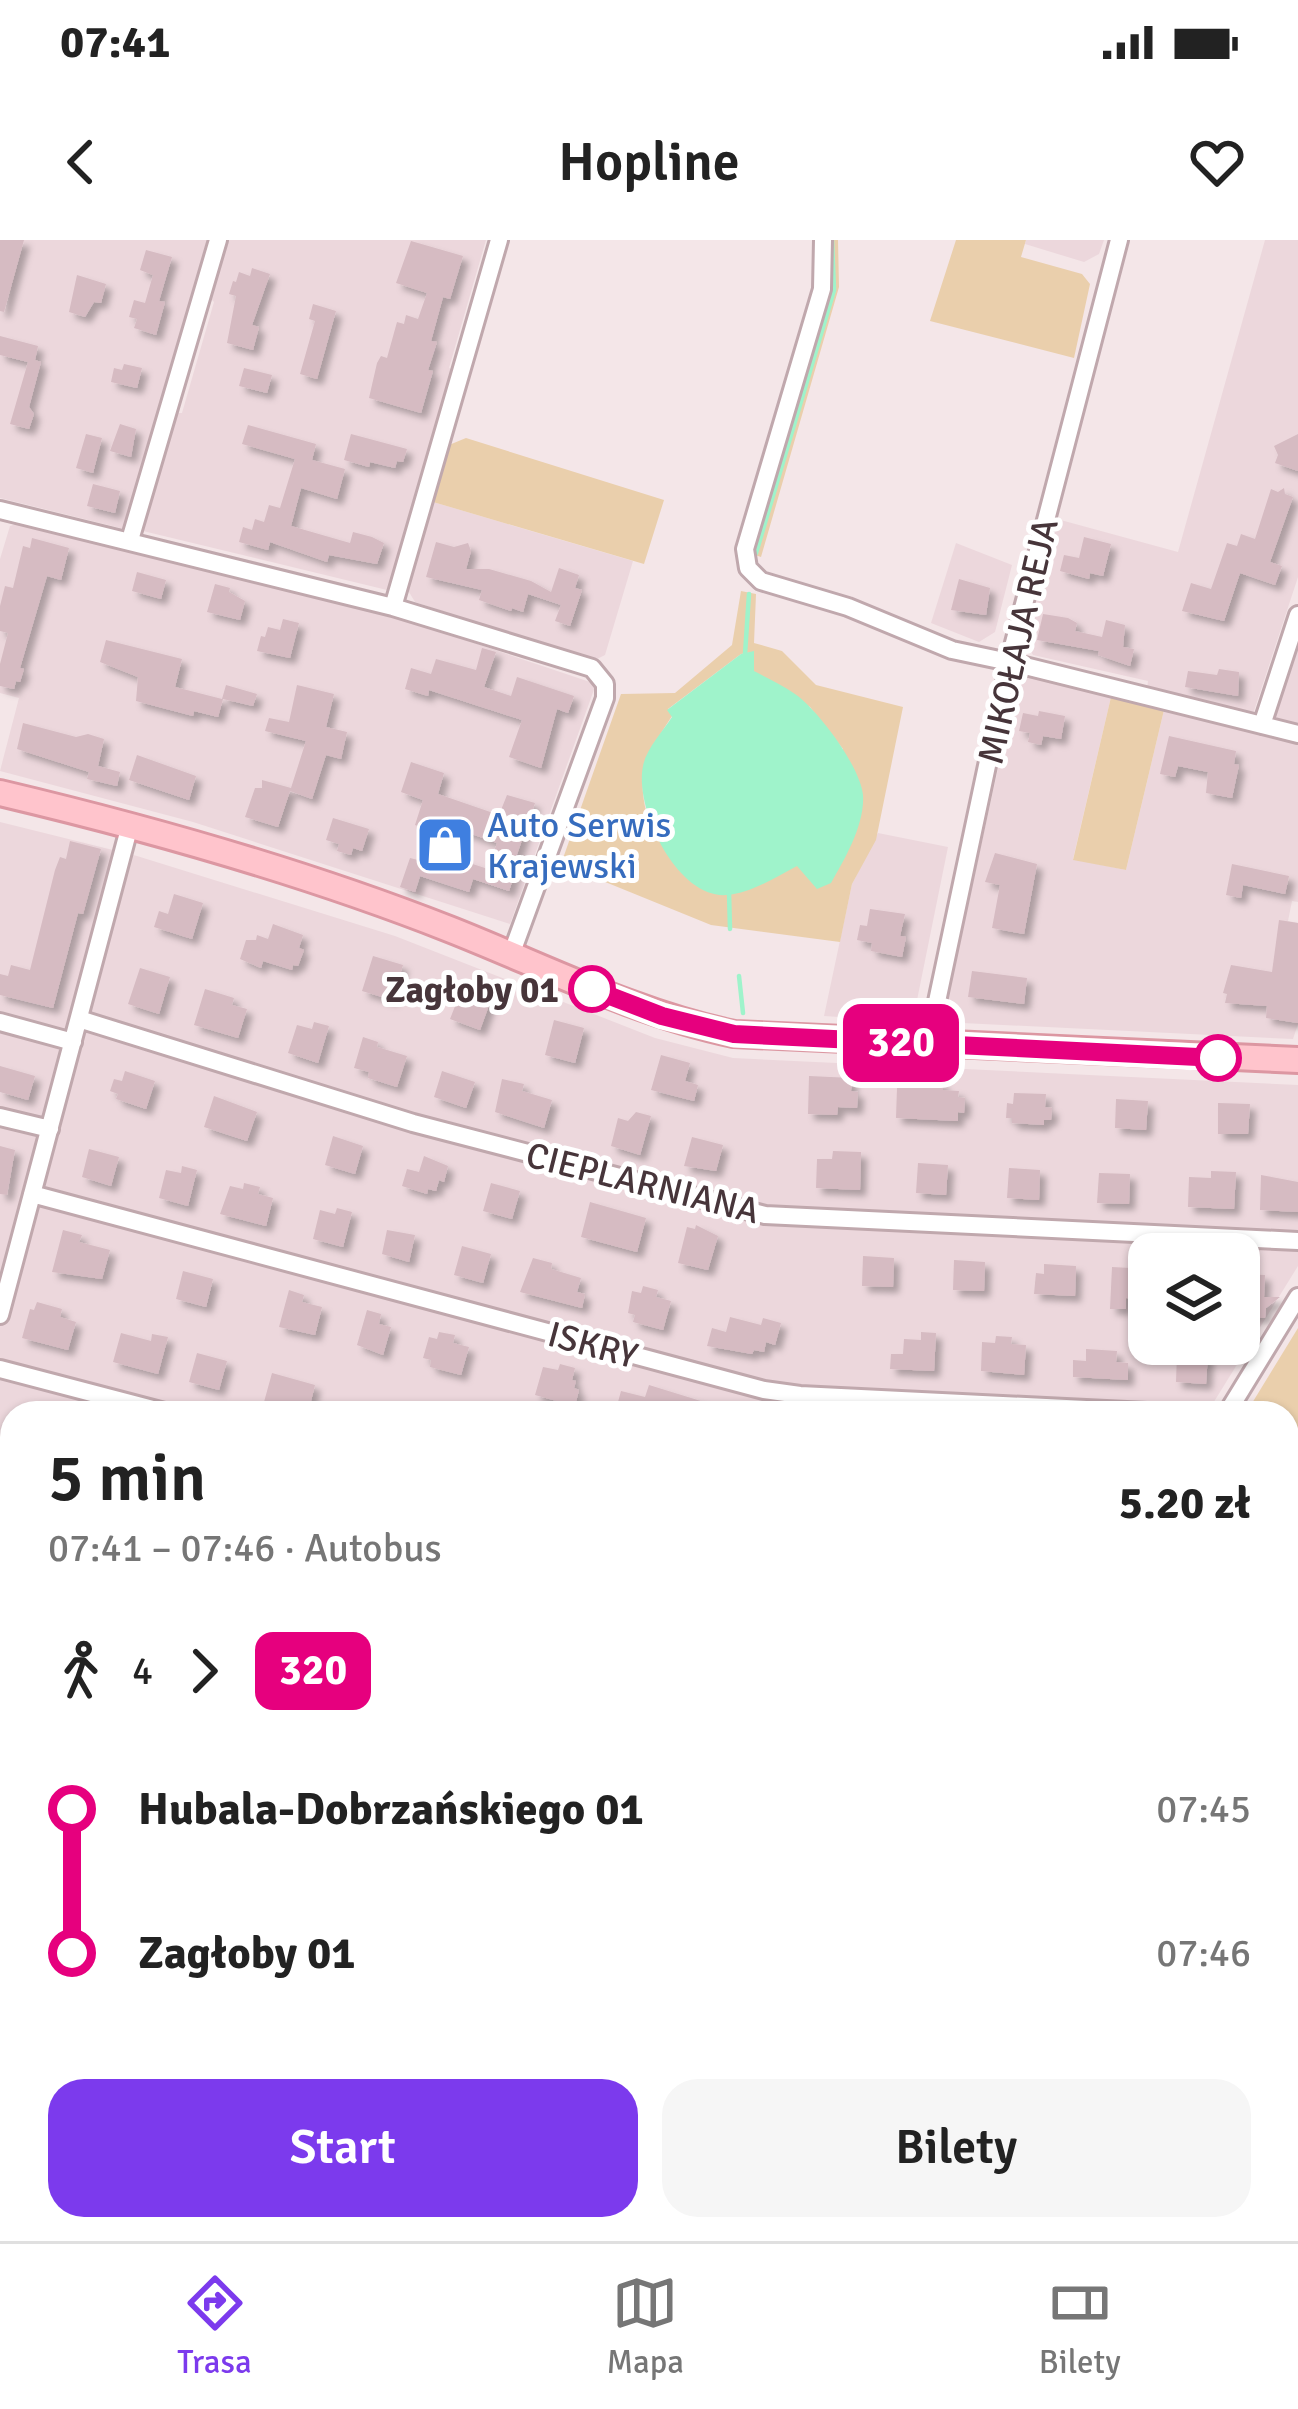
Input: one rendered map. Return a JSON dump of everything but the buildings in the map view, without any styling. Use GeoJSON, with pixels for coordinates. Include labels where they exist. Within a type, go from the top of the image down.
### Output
{"type":"FeatureCollection","features":[{"type":"Feature","properties":{"kind":"street"},"geometry":{"type":"LineString","coordinates":[[130,540],[218,240]]}},
{"type":"Feature","properties":{"kind":"street"},"geometry":{"type":"LineString","coordinates":[[394,607],[499,240]]}},
{"type":"Feature","properties":{"kind":"street"},"geometry":{"type":"LineString","coordinates":[[823,240],[821,289],[745,549],[748,568],[761,581],[848,607],[952,650],[1298,734]]}},
{"type":"Feature","properties":{"kind":"street","name":"MIKOŁAJA REJA"},"geometry":{"type":"LineString","coordinates":[[928,1044],[1010,662],[1119,240]]}},
{"type":"Feature","properties":{"kind":"street"},"geometry":{"type":"LineString","coordinates":[[1,514],[130,540],[394,607],[592,668],[604,684],[605,698],[512,955]]}},
{"type":"Feature","properties":{"kind":"street"},"geometry":{"type":"LineString","coordinates":[[1262,725],[1298,614]]}},
{"type":"Feature","properties":{"kind":"street"},"geometry":{"type":"LineString","coordinates":[[0,794],[130,825],[348,892],[662,1016],[716,1030],[1298,1060]]}},
{"type":"Feature","properties":{"kind":"street"},"geometry":{"type":"LineString","coordinates":[[0,1316],[130,825]]}},
{"type":"Feature","properties":{"kind":"street","name":"CIEPLARNIANA"},"geometry":{"type":"LineString","coordinates":[[79,1019],[413,1123],[765,1215],[1298,1241]]}},
{"type":"Feature","properties":{"kind":"street"},"geometry":{"type":"LineString","coordinates":[[0,1022],[73,1042]]}},
{"type":"Feature","properties":{"kind":"street"},"geometry":{"type":"LineString","coordinates":[[0,1117],[50,1130]]}},
{"type":"Feature","properties":{"kind":"street","name":"ISKRY"},"geometry":{"type":"LineString","coordinates":[[32,1194],[764,1390],[922,1401]]}},
{"type":"Feature","properties":{"kind":"street"},"geometry":{"type":"LineString","coordinates":[[1234,1401],[1298,1297]]}},
{"type":"Feature","properties":{"kind":"street"},"geometry":{"type":"LineString","coordinates":[[0,1369],[120,1401]]}},
{"type":"Feature","properties":{"kind":"shaded area"},"geometry":{"type":"Polygon","coordinates":[[[0,240],[207,240],[124,529],[0,498],[0,240]]]}},
{"type":"Feature","properties":{"kind":"shaded area"},"geometry":{"type":"Polygon","coordinates":[[[227,240],[486,240],[449,368],[454,370],[387,590],[143,531],[177,413],[182,413],[227,240]]]}},
{"type":"Feature","properties":{"kind":"shaded area"},"geometry":{"type":"Polygon","coordinates":[[[828,240],[838,240],[839,287],[761,557],[752,554],[830,294],[828,240]]]}},
{"type":"Feature","properties":{"kind":"shaded area"},"geometry":{"type":"Polygon","coordinates":[[[956,240],[1026,240],[1021,257],[1082,274],[1090,284],[1074,358],[930,321],[956,240]]]}},
{"type":"Feature","properties":{"kind":"shaded area"},"geometry":{"type":"Polygon","coordinates":[[[1026,240],[1104,240],[1099,254],[1084,262],[1025,244],[1026,240]]]}},
{"type":"Feature","properties":{"kind":"shaded area"},"geometry":{"type":"Polygon","coordinates":[[[1265,240],[1298,240],[1298,577],[1253,714],[1147,689],[1148,681],[1033,655],[1026,644],[1057,519],[1178,552],[1265,240]]]}},
{"type":"Feature","properties":{"kind":"shaded area"},"geometry":{"type":"Polygon","coordinates":[[[466,438],[664,500],[644,564],[433,502],[449,445],[466,438]]]}},
{"type":"Feature","properties":{"kind":"shaded area"},"geometry":{"type":"Polygon","coordinates":[[[433,502],[633,561],[605,655],[593,661],[415,602],[406,587],[433,502]]]}},
{"type":"Feature","properties":{"kind":"shaded area"},"geometry":{"type":"Polygon","coordinates":[[[19,523],[388,614],[596,684],[510,924],[193,822],[0,771],[19,698],[0,693],[0,559],[10,526],[19,523]]]}},
{"type":"Feature","properties":{"kind":"shaded area"},"geometry":{"type":"Polygon","coordinates":[[[956,543],[1012,565],[995,632],[979,642],[931,623],[956,543]]]}},
{"type":"Feature","properties":{"kind":"shaded area"},"geometry":{"type":"Polygon","coordinates":[[[741,591],[756,594],[754,643],[782,651],[816,685],[903,707],[876,840],[852,884],[840,942],[711,925],[561,864],[621,694],[675,693],[732,645],[741,591]],[[753,652],[741,654],[668,709],[672,716],[645,769],[646,810],[651,828],[797,865],[805,873],[843,749],[810,707],[753,671],[753,652]]]}},
{"type":"Feature","properties":{"kind":"shaded area"},"geometry":{"type":"Polygon","coordinates":[[[1298,639],[1298,726],[1271,719],[1298,639]]]}},
{"type":"Feature","properties":{"kind":"shaded area"},"geometry":{"type":"Polygon","coordinates":[[[754,651],[754,671],[795,694],[815,712],[860,783],[863,806],[853,841],[831,883],[817,889],[797,866],[745,891],[709,892],[676,867],[645,804],[643,766],[672,717],[667,710],[741,654],[754,651]]]}},
{"type":"Feature","properties":{"kind":"shaded area"},"geometry":{"type":"Polygon","coordinates":[[[1019,674],[1111,697],[1073,859],[1126,870],[1164,710],[1298,743],[1298,902],[1292,901],[1288,921],[1298,923],[1298,1024],[1293,1039],[942,1022],[1019,674]]]}},
{"type":"Feature","properties":{"kind":"shaded area"},"geometry":{"type":"Polygon","coordinates":[[[1111,697],[1164,710],[1126,870],[1073,860],[1111,697]]]}},
{"type":"Feature","properties":{"kind":"shaded area"},"geometry":{"type":"Polygon","coordinates":[[[0,822],[137,856],[395,936],[655,1038],[733,1058],[1298,1085],[1298,1266],[1260,1327],[1260,1233],[1128,1233],[1128,1365],[1237,1365],[1214,1401],[0,1401],[0,822]]]}},
{"type":"Feature","properties":{"kind":"shaded area"},"geometry":{"type":"Polygon","coordinates":[[[878,833],[948,847],[915,1010],[900,1021],[824,1016],[852,884],[878,833]]]}},
{"type":"Feature","properties":{"kind":"shaded area"},"geometry":{"type":"Polygon","coordinates":[[[1298,1328],[1298,1401],[1253,1401],[1298,1328]]]}},
{"type":"Feature","properties":{"kind":"waterway"},"geometry":{"type":"LineString","coordinates":[[756,553],[834,290],[832,240]]}},
{"type":"Feature","properties":{"kind":"waterway"},"geometry":{"type":"LineString","coordinates":[[745,654],[749,594]]}},
{"type":"Feature","properties":{"kind":"waterway"},"geometry":{"type":"LineString","coordinates":[[729,892],[730,929]]}},
{"type":"Feature","properties":{"kind":"waterway"},"geometry":{"type":"LineString","coordinates":[[739,976],[743,1013]]}},
{"type":"Feature","properties":{"kind":"bus line","name":"320"},"geometry":{"type":"LineString","coordinates":[[592,989],[662,1016],[734,1034],[1218,1058]]}},
{"type":"Feature","properties":{"kind":"place","name":"Auto Serwis Krajewski"},"geometry":{"type":"Point","coordinates":[445,845]}},
{"type":"Feature","properties":{"kind":"place","name":"Zagłoby 01"},"geometry":{"type":"Point","coordinates":[592,989]}}]}
